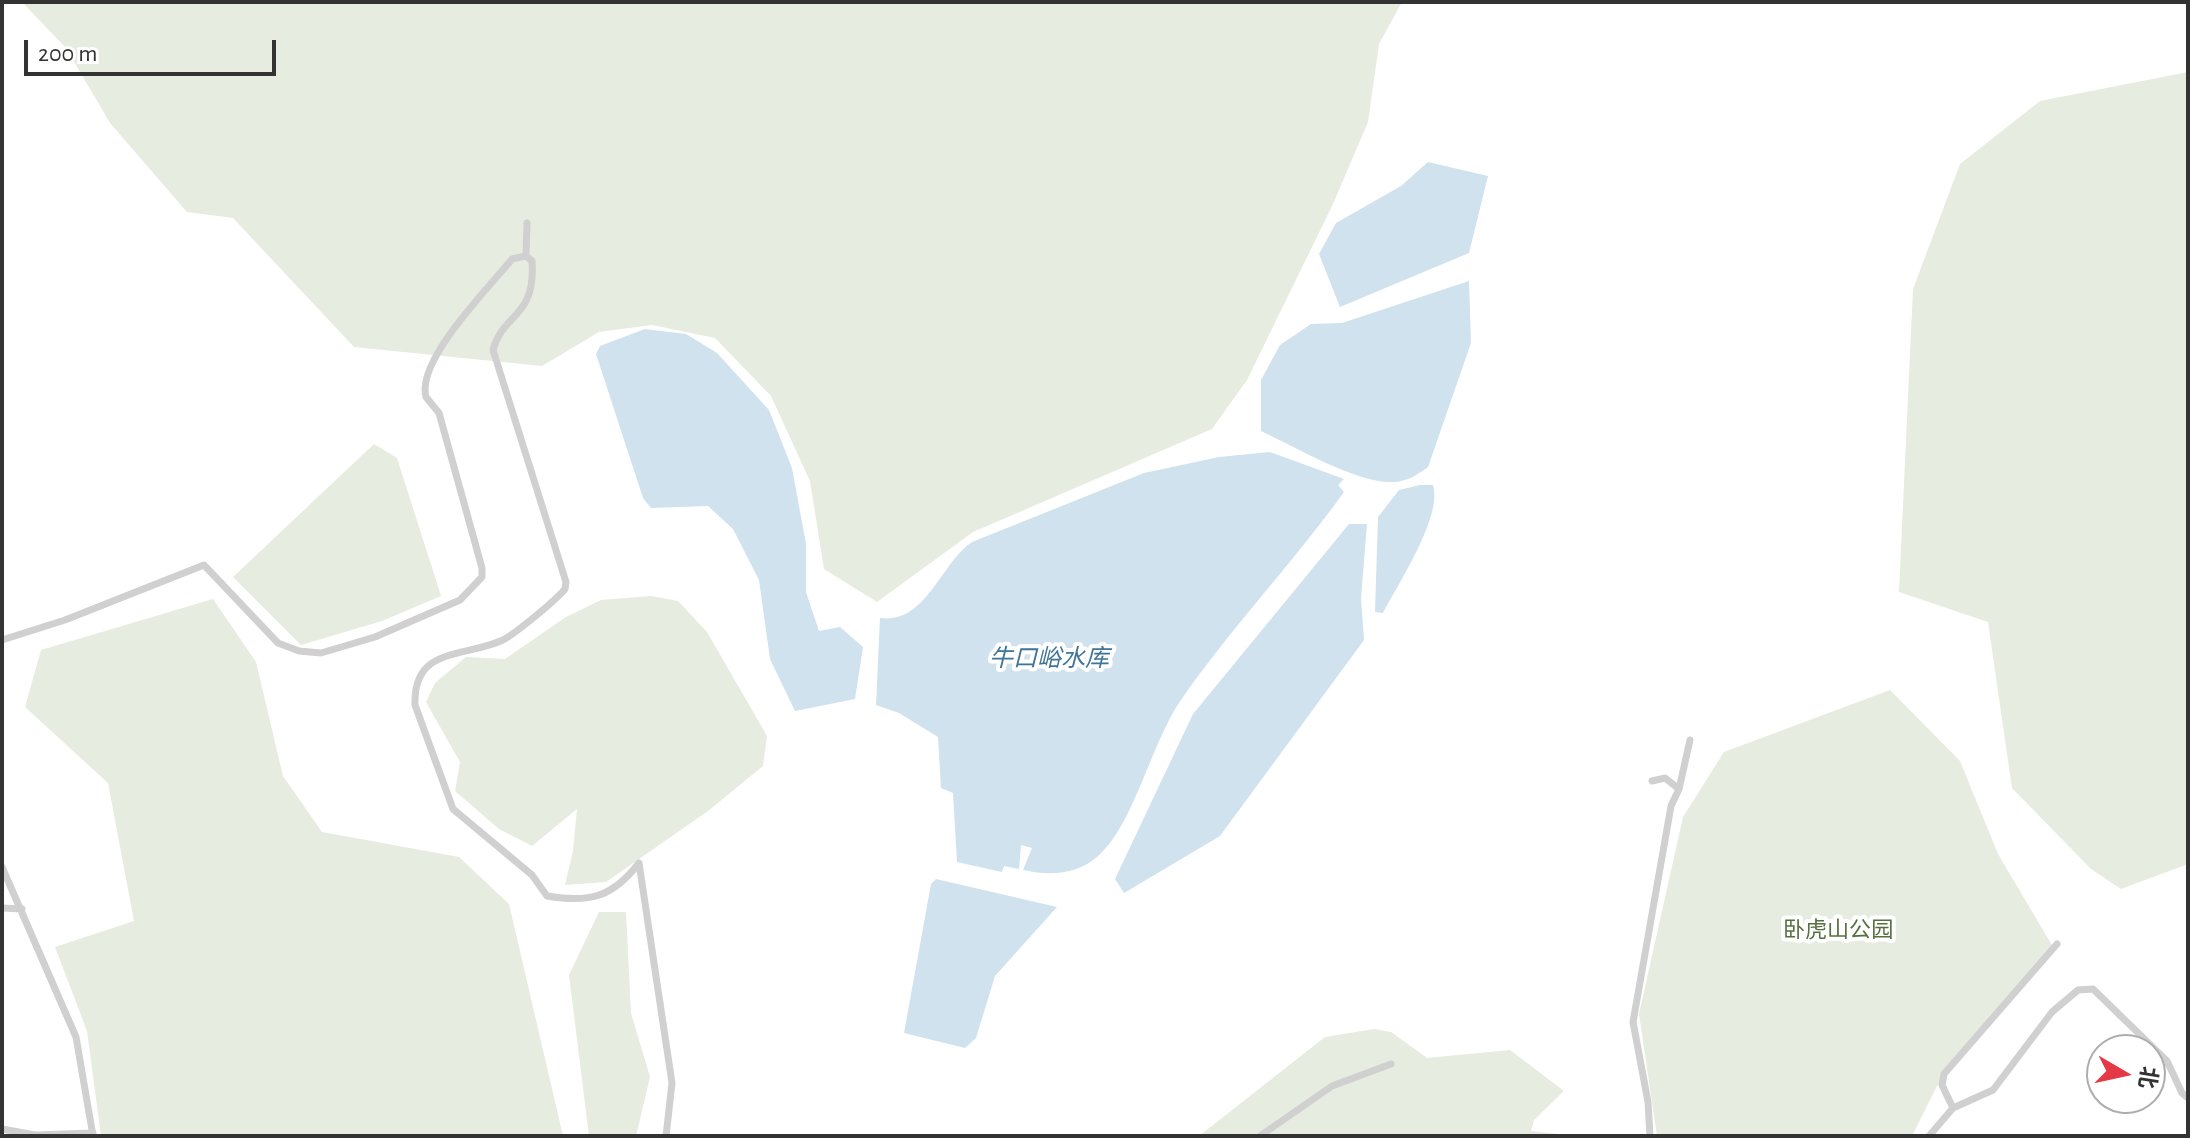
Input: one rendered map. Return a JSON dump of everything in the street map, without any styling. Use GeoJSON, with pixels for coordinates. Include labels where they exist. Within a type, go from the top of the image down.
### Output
{"type":"FeatureCollection","features":[{"type":"Feature","properties":{"kind":"street"},"geometry":{"type":"LineString","coordinates":[[526,256],[527,223]]}},
{"type":"Feature","properties":{"kind":"street"},"geometry":{"type":"LineString","coordinates":[[2,640],[65,620],[204,565],[278,643],[299,651],[321,653],[344,648],[460,600],[482,577],[482,568],[439,413],[426,397],[426,380],[448,337],[512,259],[526,256]]}},
{"type":"Feature","properties":{"kind":"street"},"geometry":{"type":"LineString","coordinates":[[526,256],[532,261],[533,286],[523,309],[493,350],[536,480],[566,582],[565,589],[510,636],[441,659],[424,669],[414,687],[415,705],[453,809],[532,875],[547,896],[593,900],[629,876],[639,863],[672,1083],[666,1136]]}},
{"type":"Feature","properties":{"kind":"street"},"geometry":{"type":"LineString","coordinates":[[1650,1136],[1647,1091],[1633,1022],[1671,806],[1679,789],[1690,740]]}},
{"type":"Feature","properties":{"kind":"street"},"geometry":{"type":"LineString","coordinates":[[1652,781],[1665,778],[1679,789]]}},
{"type":"Feature","properties":{"kind":"street"},"geometry":{"type":"LineString","coordinates":[[2,867],[76,1037],[93,1134],[35,1135],[2,1129]]}},
{"type":"Feature","properties":{"kind":"street"},"geometry":{"type":"LineString","coordinates":[[2,908],[22,909]]}},
{"type":"Feature","properties":{"kind":"street"},"geometry":{"type":"LineString","coordinates":[[1953,1108],[1942,1085],[1944,1074],[2057,944]]}},
{"type":"Feature","properties":{"kind":"street"},"geometry":{"type":"LineString","coordinates":[[1929,1136],[1953,1108],[1993,1090],[2052,1012],[2078,990],[2093,989],[2167,1061],[2182,1093],[2188,1098]]}},
{"type":"Feature","properties":{"kind":"street"},"geometry":{"type":"LineString","coordinates":[[1260,1136],[1332,1086],[1391,1064]]}},
{"type":"Feature","properties":{"kind":"green space"},"geometry":{"type":"Polygon","coordinates":[[[22,2],[1402,2],[1379,44],[1368,122],[1333,204],[1247,380],[1212,429],[973,532],[877,602],[824,569],[810,481],[771,396],[715,338],[652,325],[599,332],[542,366],[354,347],[233,218],[187,212],[110,123],[66,48],[22,2]]]}},
{"type":"Feature","properties":{"kind":"green space"},"geometry":{"type":"Polygon","coordinates":[[[2188,72],[2188,864],[2121,889],[2091,869],[2012,788],[1988,622],[1899,592],[1913,289],[1960,164],[2040,101],[2188,72]]]}},
{"type":"Feature","properties":{"kind":"green space"},"geometry":{"type":"Polygon","coordinates":[[[374,444],[397,458],[441,596],[382,621],[301,645],[233,577],[374,444]]]}},
{"type":"Feature","properties":{"kind":"green space"},"geometry":{"type":"Polygon","coordinates":[[[651,596],[678,601],[707,632],[767,736],[763,766],[708,811],[606,882],[565,885],[573,851],[577,809],[532,846],[499,829],[455,791],[460,762],[426,702],[435,683],[466,657],[505,659],[566,617],[601,600],[651,596]]]}},
{"type":"Feature","properties":{"kind":"green space"},"geometry":{"type":"Polygon","coordinates":[[[213,599],[256,662],[283,776],[322,832],[459,857],[509,904],[563,1136],[101,1136],[87,1031],[55,947],[134,921],[108,783],[25,707],[41,650],[213,599]]]}},
{"type":"Feature","properties":{"kind":"green space","name":"卧虎山公园"},"geometry":{"type":"Polygon","coordinates":[[[1890,690],[1960,761],[1998,854],[2053,947],[1937,1086],[1912,1136],[1657,1136],[1639,1014],[1683,817],[1724,752],[1890,690]]]}},
{"type":"Feature","properties":{"kind":"green space"},"geometry":{"type":"Polygon","coordinates":[[[599,912],[626,912],[631,1013],[650,1077],[636,1136],[589,1136],[569,975],[599,912]]]}},
{"type":"Feature","properties":{"kind":"green space"},"geometry":{"type":"Polygon","coordinates":[[[1374,1029],[1391,1032],[1427,1058],[1510,1050],[1564,1091],[1534,1120],[1531,1131],[1575,1136],[1199,1136],[1325,1037],[1374,1029]]]}},
{"type":"Feature","properties":{"kind":"water"},"geometry":{"type":"Polygon","coordinates":[[[1428,162],[1488,176],[1469,253],[1340,307],[1319,254],[1336,223],[1401,186],[1428,162]]]}},
{"type":"Feature","properties":{"kind":"water"},"geometry":{"type":"Polygon","coordinates":[[[1469,281],[1471,343],[1428,467],[1404,480],[1379,481],[1345,471],[1261,431],[1261,380],[1280,345],[1311,324],[1342,323],[1469,281]]]}},
{"type":"Feature","properties":{"kind":"water"},"geometry":{"type":"Polygon","coordinates":[[[645,329],[686,334],[717,353],[769,410],[792,468],[806,544],[806,592],[819,631],[840,627],[863,647],[855,699],[795,711],[770,659],[759,580],[733,529],[708,506],[651,508],[643,498],[596,354],[600,346],[645,329]]]}},
{"type":"Feature","properties":{"kind":"water","name":"牛口峪水库"},"geometry":{"type":"Polygon","coordinates":[[[1270,452],[1344,479],[1338,485],[1344,492],[1181,700],[1111,842],[1090,862],[1063,872],[1023,870],[1032,848],[1021,845],[1019,869],[1004,866],[1002,872],[957,862],[953,793],[941,788],[938,737],[899,713],[876,705],[880,618],[909,612],[972,542],[1144,473],[1219,457],[1270,452]]]}},
{"type":"Feature","properties":{"kind":"water"},"geometry":{"type":"Polygon","coordinates":[[[1433,485],[1432,514],[1426,531],[1383,613],[1375,612],[1378,517],[1399,490],[1433,485]]]}},
{"type":"Feature","properties":{"kind":"water"},"geometry":{"type":"Polygon","coordinates":[[[1349,524],[1367,524],[1361,598],[1364,640],[1220,836],[1124,893],[1115,879],[1193,714],[1349,524]]]}},
{"type":"Feature","properties":{"kind":"water"},"geometry":{"type":"Polygon","coordinates":[[[936,879],[1057,907],[995,976],[976,1038],[965,1048],[904,1033],[931,884],[936,879]]]}}]}
